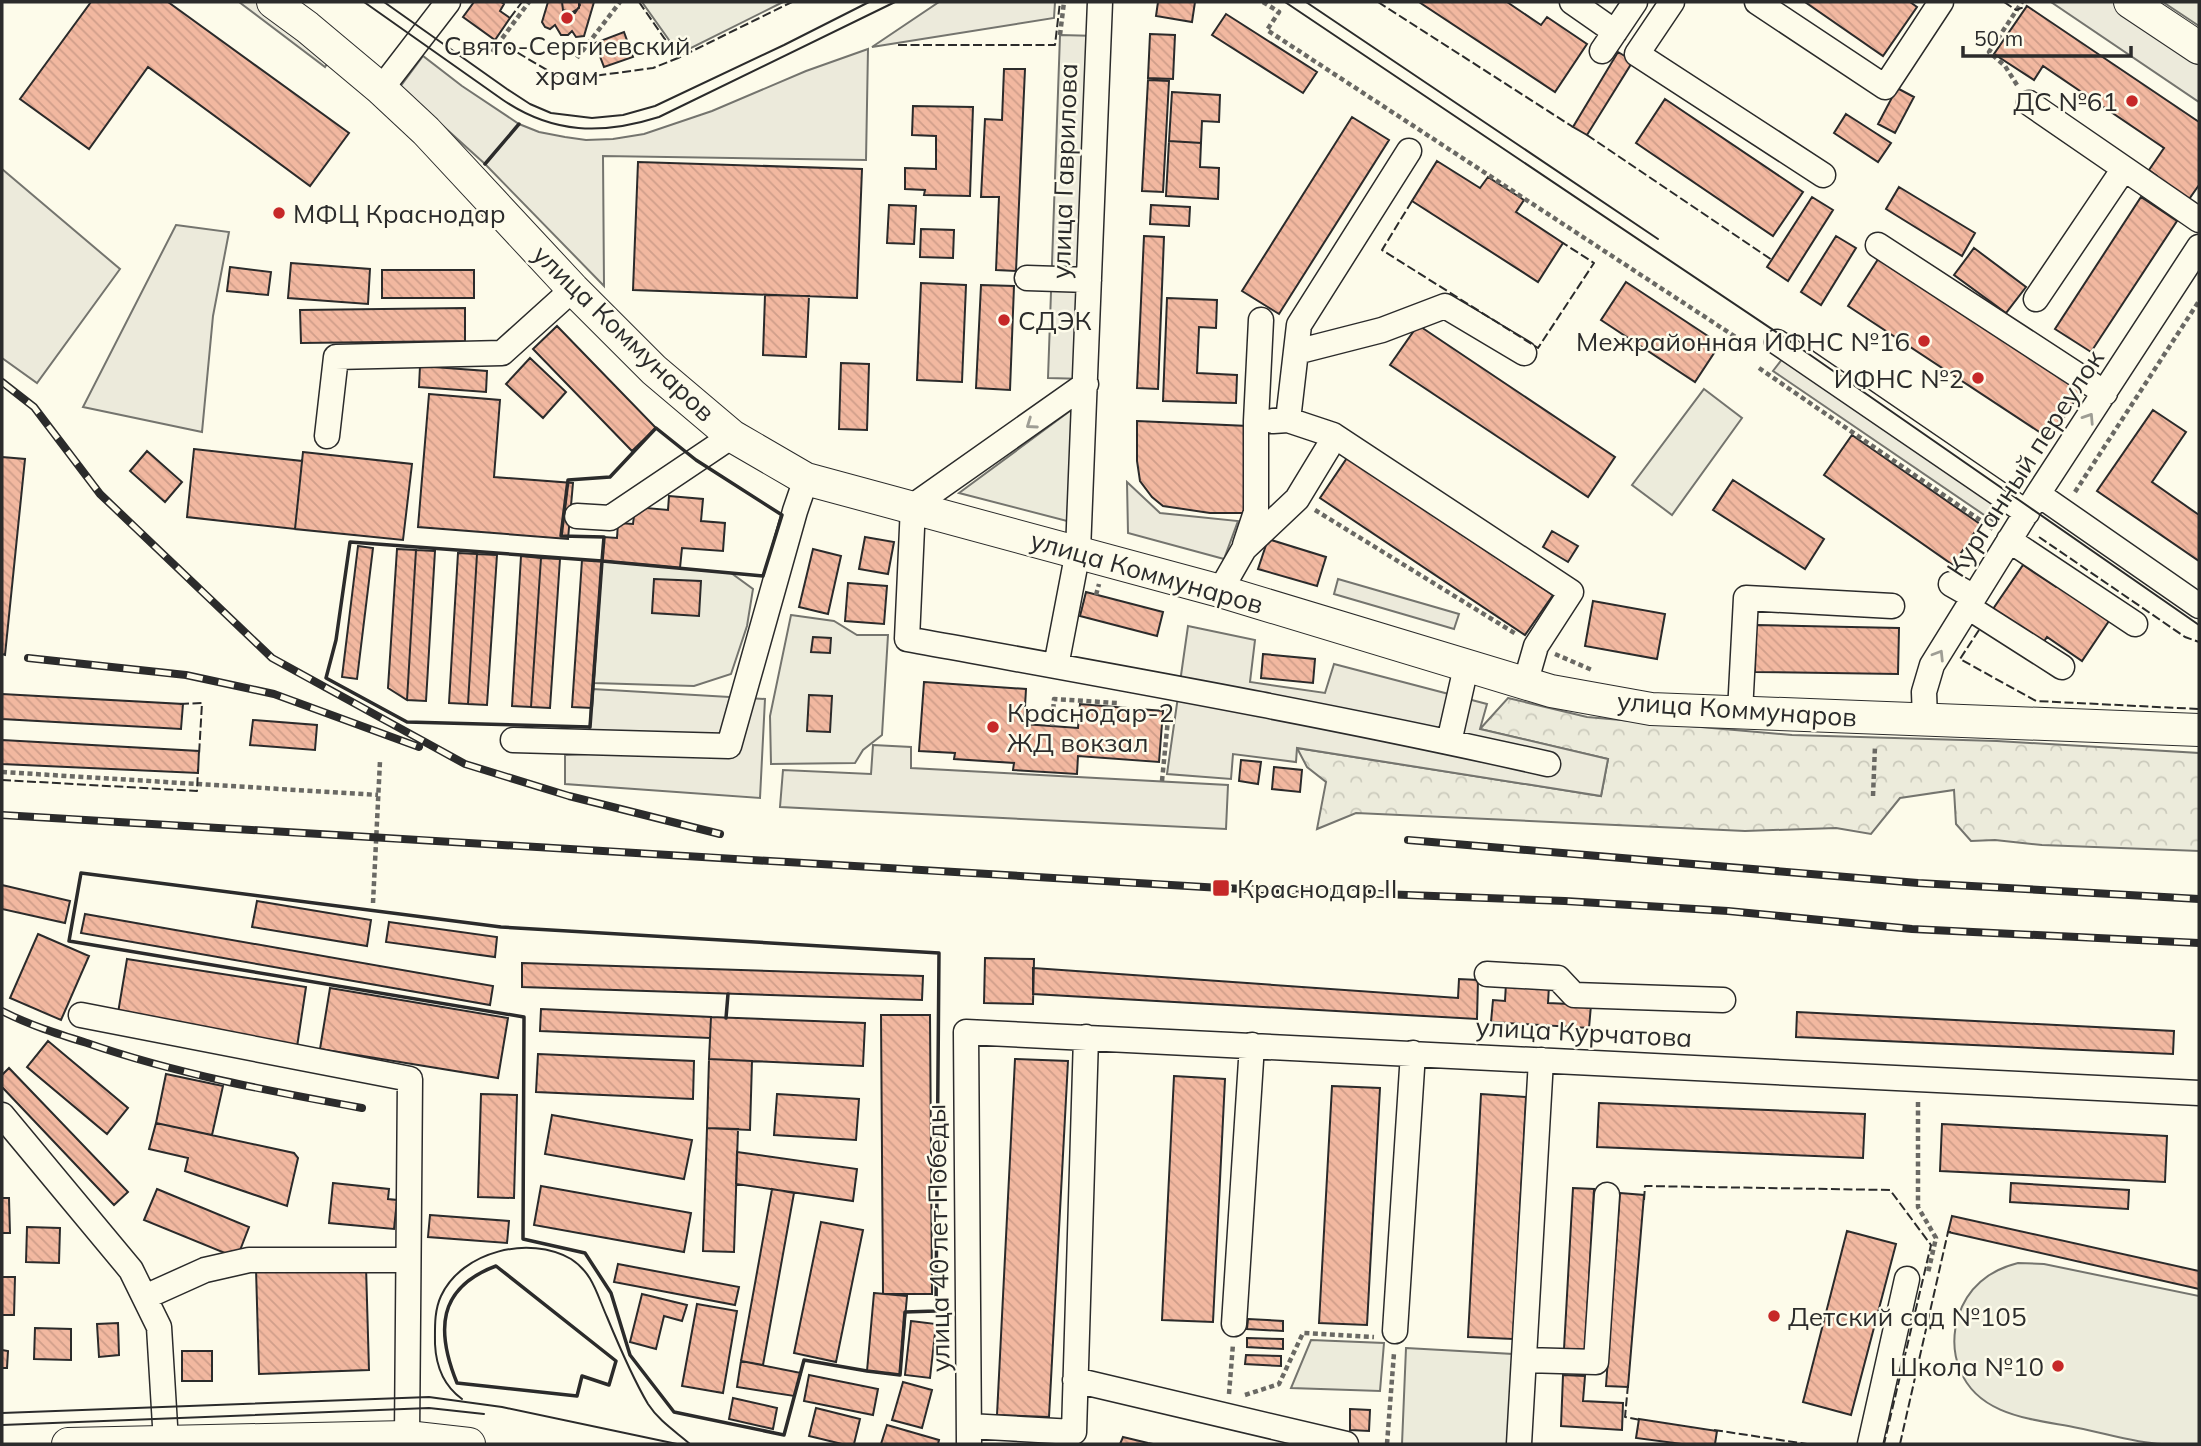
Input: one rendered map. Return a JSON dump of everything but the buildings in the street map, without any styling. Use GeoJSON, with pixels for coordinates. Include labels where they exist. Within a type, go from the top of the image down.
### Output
{"type":"FeatureCollection","features":[{"type":"Feature","properties":{"kind":"main road","name":"улица Коммунаров"},"geometry":{"type":"LineString","coordinates":[[273,2],[381,89],[426,131],[573,289],[654,370],[732,436],[806,480],[912,506],[1220,591],[1525,684],[1651,709],[2199,730]]}},
{"type":"Feature","properties":{"kind":"main road"},"geometry":{"type":"LineString","coordinates":[[2130,2],[2199,48]]}},
{"type":"Feature","properties":{"kind":"main road"},"geometry":{"type":"LineString","coordinates":[[68,1444],[407,1437],[469,1444]]}},
{"type":"Feature","properties":{"kind":"street"},"geometry":{"type":"LineString","coordinates":[[381,89],[448,2]]}},
{"type":"Feature","properties":{"kind":"street","name":"улица Гаврилова"},"geometry":{"type":"LineString","coordinates":[[1056,666],[1078,551],[1100,2]]}},
{"type":"Feature","properties":{"kind":"street"},"geometry":{"type":"LineString","coordinates":[[1572,2],[1609,41],[1635,2]]}},
{"type":"Feature","properties":{"kind":"street"},"geometry":{"type":"LineString","coordinates":[[1672,2],[1637,54],[1823,175]]}},
{"type":"Feature","properties":{"kind":"street"},"geometry":{"type":"LineString","coordinates":[[1758,2],[1885,86],[1941,2]]}},
{"type":"Feature","properties":{"kind":"street"},"geometry":{"type":"LineString","coordinates":[[2029,103],[2199,220]]}},
{"type":"Feature","properties":{"kind":"street"},"geometry":{"type":"LineString","coordinates":[[1288,420],[1299,325],[1409,151]]}},
{"type":"Feature","properties":{"kind":"street"},"geometry":{"type":"LineString","coordinates":[[2036,299],[2123,170]]}},
{"type":"Feature","properties":{"kind":"street"},"geometry":{"type":"LineString","coordinates":[[1878,245],[2105,393]]}},
{"type":"Feature","properties":{"kind":"street","name":"Курганный переулок"},"geometry":{"type":"LineString","coordinates":[[1925,720],[1924,692],[1932,665],[1971,602],[2004,537],[2032,503],[2199,247]]}},
{"type":"Feature","properties":{"kind":"street"},"geometry":{"type":"LineString","coordinates":[[1027,278],[1089,280]]}},
{"type":"Feature","properties":{"kind":"street"},"geometry":{"type":"LineString","coordinates":[[327,436],[336,357],[502,353],[573,289]]}},
{"type":"Feature","properties":{"kind":"street"},"geometry":{"type":"LineString","coordinates":[[1296,352],[1382,330],[1445,306],[1524,353]]}},
{"type":"Feature","properties":{"kind":"street"},"geometry":{"type":"LineString","coordinates":[[1220,591],[1244,549],[1256,512],[1256,421],[1261,320]]}},
{"type":"Feature","properties":{"kind":"street"},"geometry":{"type":"LineString","coordinates":[[1771,349],[2032,503],[2199,606]]}},
{"type":"Feature","properties":{"kind":"street"},"geometry":{"type":"LineString","coordinates":[[1086,384],[912,506],[907,639],[1449,741],[1548,764]]}},
{"type":"Feature","properties":{"kind":"street"},"geometry":{"type":"LineString","coordinates":[[1256,421],[1288,420],[1333,435],[1571,592],[1536,646],[1525,684]]}},
{"type":"Feature","properties":{"kind":"street"},"geometry":{"type":"LineString","coordinates":[[1244,549],[1297,499],[1333,435]]}},
{"type":"Feature","properties":{"kind":"street"},"geometry":{"type":"LineString","coordinates":[[576,516],[610,518],[732,436]]}},
{"type":"Feature","properties":{"kind":"street"},"geometry":{"type":"LineString","coordinates":[[513,740],[729,746],[794,511],[806,480]]}},
{"type":"Feature","properties":{"kind":"street"},"geometry":{"type":"LineString","coordinates":[[2004,537],[2135,624]]}},
{"type":"Feature","properties":{"kind":"street"},"geometry":{"type":"LineString","coordinates":[[1951,584],[1971,602],[2062,667]]}},
{"type":"Feature","properties":{"kind":"street"},"geometry":{"type":"LineString","coordinates":[[1740,712],[1746,598],[1892,606]]}},
{"type":"Feature","properties":{"kind":"street"},"geometry":{"type":"LineString","coordinates":[[1449,741],[1466,667]]}},
{"type":"Feature","properties":{"kind":"street"},"geometry":{"type":"LineString","coordinates":[[1487,974],[1558,978],[1574,995],[1723,1000]]}},
{"type":"Feature","properties":{"kind":"street"},"geometry":{"type":"LineString","coordinates":[[81,1016],[410,1079],[407,1437]]}},
{"type":"Feature","properties":{"kind":"street","name":"улица Курчатова"},"geometry":{"type":"LineString","coordinates":[[966,1032],[2199,1093]]}},
{"type":"Feature","properties":{"kind":"street","name":"улица 40 лет Победы"},"geometry":{"type":"LineString","coordinates":[[966,1032],[969,1435]]}},
{"type":"Feature","properties":{"kind":"street"},"geometry":{"type":"LineString","coordinates":[[969,1435],[1074,1432],[1086,1037]]}},
{"type":"Feature","properties":{"kind":"street"},"geometry":{"type":"LineString","coordinates":[[1234,1324],[1252,1045]]}},
{"type":"Feature","properties":{"kind":"street"},"geometry":{"type":"LineString","coordinates":[[1395,1335],[1413,1054]]}},
{"type":"Feature","properties":{"kind":"street"},"geometry":{"type":"LineString","coordinates":[[1519,1444],[1541,1060]]}},
{"type":"Feature","properties":{"kind":"street"},"geometry":{"type":"LineString","coordinates":[[2,1115],[12,1140],[131,1270],[145,1297],[159,1327],[166,1442]]}},
{"type":"Feature","properties":{"kind":"street"},"geometry":{"type":"LineString","coordinates":[[1524,1360],[1596,1362],[1607,1195]]}},
{"type":"Feature","properties":{"kind":"street"},"geometry":{"type":"LineString","coordinates":[[145,1297],[205,1270],[249,1260],[408,1260]]}},
{"type":"Feature","properties":{"kind":"street"},"geometry":{"type":"LineString","coordinates":[[1870,1444],[1907,1279]]}},
{"type":"Feature","properties":{"kind":"street"},"geometry":{"type":"LineString","coordinates":[[1075,1380],[1228,1409],[1346,1444]]}},
{"type":"Feature","properties":{"kind":"path"},"geometry":{"type":"LineString","coordinates":[[577,58],[620,2]]}},
{"type":"Feature","properties":{"kind":"path"},"geometry":{"type":"LineString","coordinates":[[1060,35],[1064,2]]}},
{"type":"Feature","properties":{"kind":"path"},"geometry":{"type":"LineString","coordinates":[[1263,2],[1279,12],[1267,30],[1771,349]]}},
{"type":"Feature","properties":{"kind":"path"},"geometry":{"type":"LineString","coordinates":[[2022,2],[1989,52],[2006,66],[2029,103]]}},
{"type":"Feature","properties":{"kind":"path"},"geometry":{"type":"LineString","coordinates":[[492,52],[528,3]]}},
{"type":"Feature","properties":{"kind":"path"},"geometry":{"type":"LineString","coordinates":[[2074,492],[2199,301]]}},
{"type":"Feature","properties":{"kind":"path"},"geometry":{"type":"LineString","coordinates":[[1759,368],[2004,537]]}},
{"type":"Feature","properties":{"kind":"path"},"geometry":{"type":"LineString","coordinates":[[1297,499],[1536,646],[1595,671]]}},
{"type":"Feature","properties":{"kind":"path"},"geometry":{"type":"LineString","coordinates":[[1052,726],[1054,699],[1118,703]]}},
{"type":"Feature","properties":{"kind":"path"},"geometry":{"type":"LineString","coordinates":[[1162,781],[1169,706]]}},
{"type":"Feature","properties":{"kind":"path"},"geometry":{"type":"LineString","coordinates":[[1873,796],[1875,746]]}},
{"type":"Feature","properties":{"kind":"path"},"geometry":{"type":"LineString","coordinates":[[373,903],[380,761]]}},
{"type":"Feature","properties":{"kind":"path"},"geometry":{"type":"LineString","coordinates":[[2,772],[378,795]]}},
{"type":"Feature","properties":{"kind":"path"},"geometry":{"type":"LineString","coordinates":[[1228,1409],[1234,1324]]}},
{"type":"Feature","properties":{"kind":"path"},"geometry":{"type":"LineString","coordinates":[[1228,1409],[1279,1384],[1303,1333],[1395,1335],[1387,1444]]}},
{"type":"Feature","properties":{"kind":"green space"},"geometry":{"type":"Polygon","coordinates":[[[642,2],[783,2],[679,54],[642,2]]]}},
{"type":"Feature","properties":{"kind":"green space"},"geometry":{"type":"Polygon","coordinates":[[[2163,2],[2199,2],[2199,26],[2163,2]]]}},
{"type":"Feature","properties":{"kind":"green space"},"geometry":{"type":"Polygon","coordinates":[[[1704,389],[1742,418],[1672,515],[1632,485],[1704,389]]]}},
{"type":"Feature","properties":{"kind":"green space"},"geometry":{"type":"Polygon","coordinates":[[[1074,408],[1067,521],[959,493],[1074,408]]]}},
{"type":"Feature","properties":{"kind":"green space"},"geometry":{"type":"Polygon","coordinates":[[[602,561],[731,573],[753,589],[747,626],[731,674],[694,686],[593,683],[602,561]]]}},
{"type":"Feature","properties":{"kind":"green space"},"geometry":{"type":"Polygon","coordinates":[[[791,615],[834,621],[857,635],[888,635],[882,735],[863,750],[855,763],[771,764],[770,716],[791,615]]]}},
{"type":"Feature","properties":{"kind":"green space"},"geometry":{"type":"Polygon","coordinates":[[[1508,698],[1587,717],[1792,735],[1997,741],[2199,753],[2199,851],[1971,841],[1956,824],[1954,790],[1900,798],[1871,834],[1836,828],[1745,831],[1356,813],[1317,829],[1326,782],[1307,767],[1297,748],[1601,796],[1608,759],[1480,729],[1508,698]]]}},
{"type":"Feature","properties":{"kind":"green space","name":"Школа №10"},"geometry":{"type":"Polygon","coordinates":[[[2018,1263],[2044,1264],[2199,1296],[2199,1444],[2141,1442],[2026,1418],[1994,1407],[1980,1398],[1969,1386],[1956,1357],[1954,1344],[1958,1317],[1967,1297],[1980,1282],[1998,1270],[2018,1263]]]}},
{"type":"Feature","properties":{"kind":"green space"},"geometry":{"type":"Polygon","coordinates":[[[1311,1340],[1384,1343],[1380,1391],[1291,1388],[1311,1340]]]}},
{"type":"Feature","properties":{"kind":"green space"},"geometry":{"type":"Polygon","coordinates":[[[1406,1348],[1513,1354],[1507,1444],[1402,1444],[1406,1348]]]}},
{"type":"Feature","properties":{"kind":"shaded area"},"geometry":{"type":"Polygon","coordinates":[[[239,2],[260,2],[332,56],[325,67],[239,2]]]}},
{"type":"Feature","properties":{"kind":"shaded area"},"geometry":{"type":"Polygon","coordinates":[[[939,2],[1055,2],[1054,18],[872,47],[939,2]]]}},
{"type":"Feature","properties":{"kind":"shaded area"},"geometry":{"type":"Polygon","coordinates":[[[2051,2],[2130,2],[2199,48],[2199,102],[2051,2]]]}},
{"type":"Feature","properties":{"kind":"shaded area"},"geometry":{"type":"Polygon","coordinates":[[[1060,35],[1098,36],[1086,379],[1048,378],[1060,35]]]}},
{"type":"Feature","properties":{"kind":"shaded area"},"geometry":{"type":"Polygon","coordinates":[[[868,49],[866,160],[603,156],[604,286],[485,164],[400,87],[423,56],[519,124],[539,132],[565,137],[586,140],[613,139],[644,134],[712,111],[806,71],[868,49]]]}},
{"type":"Feature","properties":{"kind":"shaded area"},"geometry":{"type":"Polygon","coordinates":[[[2,169],[120,269],[37,383],[2,358],[2,169]]]}},
{"type":"Feature","properties":{"kind":"shaded area"},"geometry":{"type":"Polygon","coordinates":[[[176,225],[229,232],[213,316],[202,432],[83,407],[176,225]]]}},
{"type":"Feature","properties":{"kind":"shaded area"},"geometry":{"type":"Polygon","coordinates":[[[1783,358],[2002,507],[1993,521],[1773,371],[1783,358]]]}},
{"type":"Feature","properties":{"kind":"shaded area"},"geometry":{"type":"Polygon","coordinates":[[[1127,482],[1160,513],[1238,521],[1224,559],[1128,533],[1127,482]]]}},
{"type":"Feature","properties":{"kind":"shaded area"},"geometry":{"type":"Polygon","coordinates":[[[1338,579],[1459,614],[1454,629],[1334,594],[1338,579]]]}},
{"type":"Feature","properties":{"kind":"shaded area"},"geometry":{"type":"Polygon","coordinates":[[[1188,626],[1255,640],[1250,682],[1325,693],[1334,664],[1487,704],[1480,729],[1608,759],[1601,796],[1297,748],[1296,762],[1233,754],[1231,779],[1167,774],[1188,626]]]}},
{"type":"Feature","properties":{"kind":"shaded area"},"geometry":{"type":"Polygon","coordinates":[[[592,689],[765,699],[760,798],[565,784],[565,755],[588,754],[592,689]]]}},
{"type":"Feature","properties":{"kind":"shaded area"},"geometry":{"type":"Polygon","coordinates":[[[873,745],[911,747],[911,768],[1228,785],[1226,829],[780,807],[783,770],[871,774],[873,745]]]}},
{"type":"Feature","properties":{"kind":"tram line"},"geometry":{"type":"LineString","coordinates":[[364,2],[503,100],[540,120],[578,128],[618,127],[659,117],[895,2]]}},
{"type":"Feature","properties":{"kind":"tram line"},"geometry":{"type":"LineString","coordinates":[[384,2],[530,104],[551,113],[592,118],[623,115],[655,106],[869,2]]}},
{"type":"Feature","properties":{"kind":"tram line"},"geometry":{"type":"LineString","coordinates":[[1285,2],[1803,350],[2199,625]]}},
{"type":"Feature","properties":{"kind":"tram line"},"geometry":{"type":"LineString","coordinates":[[1306,2],[1658,239]]}},
{"type":"Feature","properties":{"kind":"tram line"},"geometry":{"type":"LineString","coordinates":[[462,1399],[446,1382],[437,1360],[435,1320],[441,1296],[464,1268],[480,1258],[517,1248],[536,1248],[571,1259],[584,1271],[597,1293],[648,1404],[662,1421],[690,1444]]}},
{"type":"Feature","properties":{"kind":"tram line"},"geometry":{"type":"LineString","coordinates":[[2,1413],[429,1397],[502,1407],[677,1444]]}},
{"type":"Feature","properties":{"kind":"tram line"},"geometry":{"type":"LineString","coordinates":[[2,1425],[429,1408],[484,1414]]}},
{"type":"Feature","properties":{"kind":"railway"},"geometry":{"type":"LineString","coordinates":[[2,382],[34,407],[100,494],[272,658],[465,764],[569,796],[720,834]]}},
{"type":"Feature","properties":{"kind":"railway"},"geometry":{"type":"LineString","coordinates":[[28,658],[186,675],[274,694],[419,747]]}},
{"type":"Feature","properties":{"kind":"railway"},"geometry":{"type":"LineString","coordinates":[[2,815],[1221,888],[1565,901],[1728,911],[1912,929],[2199,943]]}},
{"type":"Feature","properties":{"kind":"railway"},"geometry":{"type":"LineString","coordinates":[[1408,840],[1918,883],[2199,899]]}},
{"type":"Feature","properties":{"kind":"railway"},"geometry":{"type":"LineString","coordinates":[[2,1011],[54,1033],[155,1064],[362,1108]]}},
{"type":"Feature","properties":{"kind":"fence"},"geometry":{"type":"LineString","coordinates":[[510,18],[522,2]]}},
{"type":"Feature","properties":{"kind":"fence"},"geometry":{"type":"LineString","coordinates":[[639,2],[678,58],[792,2]]}},
{"type":"Feature","properties":{"kind":"fence"},"geometry":{"type":"LineString","coordinates":[[898,45],[1055,45],[1060,2]]}},
{"type":"Feature","properties":{"kind":"fence"},"geometry":{"type":"LineString","coordinates":[[1378,2],[1573,127]]}},
{"type":"Feature","properties":{"kind":"fence"},"geometry":{"type":"LineString","coordinates":[[2004,2],[2016,10],[2027,6]]}},
{"type":"Feature","properties":{"kind":"fence"},"geometry":{"type":"LineString","coordinates":[[496,40],[564,80],[653,68],[678,58]]}},
{"type":"Feature","properties":{"kind":"fence"},"geometry":{"type":"LineString","coordinates":[[1587,135],[1772,260]]}},
{"type":"Feature","properties":{"kind":"fence"},"geometry":{"type":"LineString","coordinates":[[1412,201],[1382,250],[1538,348],[1594,263],[1563,243]]}},
{"type":"Feature","properties":{"kind":"fence"},"geometry":{"type":"LineString","coordinates":[[2039,537],[2185,637],[2199,642]]}},
{"type":"Feature","properties":{"kind":"fence"},"geometry":{"type":"LineString","coordinates":[[1979,630],[1960,659],[2036,701],[2199,709]]}},
{"type":"Feature","properties":{"kind":"fence"},"geometry":{"type":"LineString","coordinates":[[180,704],[202,703],[199,755]]}},
{"type":"Feature","properties":{"kind":"fence"},"geometry":{"type":"LineString","coordinates":[[2,780],[197,791],[198,769]]}},
{"type":"Feature","properties":{"kind":"fence"},"geometry":{"type":"LineString","coordinates":[[1644,1200],[1645,1186],[1890,1190],[1931,1245],[1884,1444]]}},
{"type":"Feature","properties":{"kind":"fence"},"geometry":{"type":"LineString","coordinates":[[1900,1444],[1948,1232],[1951,1232]]}},
{"type":"Feature","properties":{"kind":"fence"},"geometry":{"type":"LineString","coordinates":[[1628,1385],[1625,1417],[1641,1420]]}},
{"type":"Feature","properties":{"kind":"fence"},"geometry":{"type":"LineString","coordinates":[[1714,1430],[1807,1444]]}},
{"type":"Feature","properties":{"kind":"wall"},"geometry":{"type":"LineString","coordinates":[[485,164],[519,124]]}},
{"type":"Feature","properties":{"kind":"wall"},"geometry":{"type":"LineString","coordinates":[[656,428],[696,460],[782,515],[763,576],[602,561],[604,537],[561,536],[568,480],[610,477],[656,428]]}},
{"type":"Feature","properties":{"kind":"wall"},"geometry":{"type":"LineString","coordinates":[[350,542],[602,561],[590,727],[407,722],[326,678],[336,640],[350,542]]}},
{"type":"Feature","properties":{"kind":"wall"},"geometry":{"type":"LineString","coordinates":[[81,873],[501,927],[939,953],[936,1311],[905,1312],[900,1375],[804,1360],[784,1435],[674,1412],[630,1355],[611,1293],[585,1253],[523,1239],[524,1017],[69,941],[81,873]]}},
{"type":"Feature","properties":{"kind":"wall"},"geometry":{"type":"LineString","coordinates":[[726,1018],[728,994]]}},
{"type":"Feature","properties":{"kind":"wall"},"geometry":{"type":"LineString","coordinates":[[496,1266],[616,1361],[609,1385],[582,1376],[577,1396],[457,1383],[446,1346],[447,1313],[452,1299],[462,1286],[496,1266]]}},
{"type":"Feature","properties":{"kind":"place","name":"Свято-Сергиевский храм"},"geometry":{"type":"Point","coordinates":[567,18]}},
{"type":"Feature","properties":{"kind":"place","name":"ДС №61"},"geometry":{"type":"Point","coordinates":[2132,101]}},
{"type":"Feature","properties":{"kind":"place","name":"МФЦ Краснодар"},"geometry":{"type":"Point","coordinates":[279,213]}},
{"type":"Feature","properties":{"kind":"place","name":"СДЭК"},"geometry":{"type":"Point","coordinates":[1004,320]}},
{"type":"Feature","properties":{"kind":"place","name":"Межрайонная ИФНС №16"},"geometry":{"type":"Point","coordinates":[1924,341]}},
{"type":"Feature","properties":{"kind":"place","name":"ИФНС №2"},"geometry":{"type":"Point","coordinates":[1978,378]}},
{"type":"Feature","properties":{"kind":"place","name":"Краснодар-2 ЖД вокзал"},"geometry":{"type":"Point","coordinates":[993,727]}},
{"type":"Feature","properties":{"kind":"place","name":"Краснодар II"},"geometry":{"type":"Point","coordinates":[1221,888]}},
{"type":"Feature","properties":{"kind":"place","name":"Детский сад №105"},"geometry":{"type":"Point","coordinates":[1774,1316]}},
{"type":"Feature","properties":{"kind":"place","name":"Школа №10"},"geometry":{"type":"Point","coordinates":[2058,1366]}}]}
